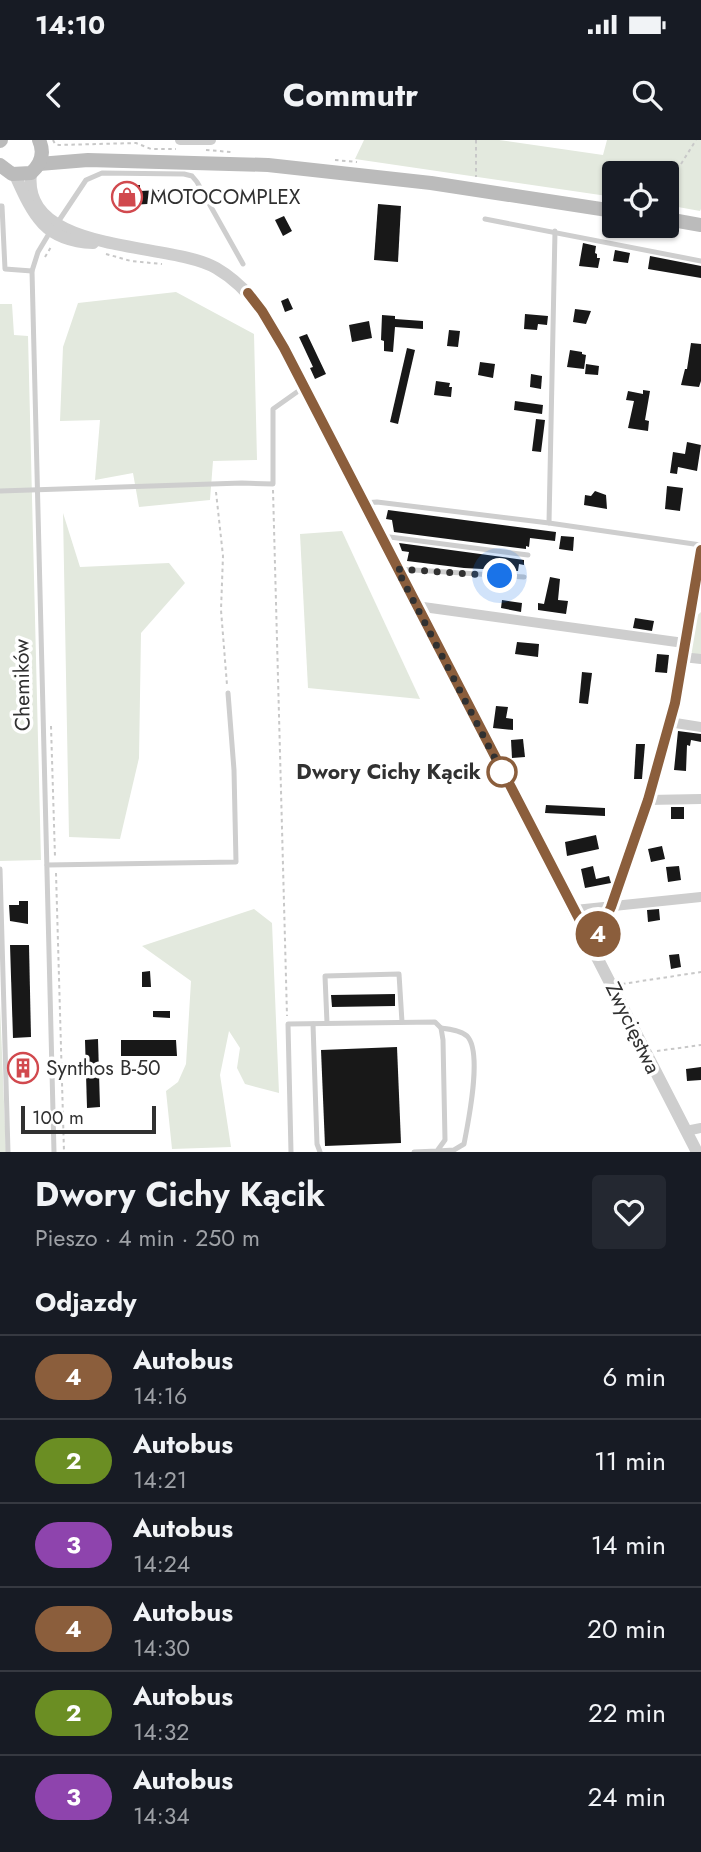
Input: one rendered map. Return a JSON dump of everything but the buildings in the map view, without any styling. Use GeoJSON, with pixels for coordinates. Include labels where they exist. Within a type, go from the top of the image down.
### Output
{"type":"FeatureCollection","features":[{"type":"Feature","properties":{"kind":"main road"},"geometry":{"type":"LineString","coordinates":[[35,168],[45,143],[59,154],[88,160]]}},
{"type":"Feature","properties":{"kind":"main road"},"geometry":{"type":"LineString","coordinates":[[0,166],[7,173],[15,175],[35,168],[88,160],[218,163],[318,170],[602,209]]}},
{"type":"Feature","properties":{"kind":"main road"},"geometry":{"type":"LineString","coordinates":[[679,221],[701,225]]}},
{"type":"Feature","properties":{"kind":"street"},"geometry":{"type":"LineString","coordinates":[[177,145],[211,140]]}},
{"type":"Feature","properties":{"kind":"street","name":"Zwycięstwa"},"geometry":{"type":"LineString","coordinates":[[35,168],[31,188],[37,203],[54,227]]}},
{"type":"Feature","properties":{"kind":"street","name":"Zwycięstwa"},"geometry":{"type":"LineString","coordinates":[[15,175],[30,209],[54,227],[111,244],[177,255],[215,267],[248,293],[262,311],[575,910],[697,1152]]}},
{"type":"Feature","properties":{"kind":"street"},"geometry":{"type":"LineString","coordinates":[[590,940],[599,933],[611,907],[648,800],[683,657],[701,548]]}},
{"type":"Feature","properties":{"kind":"street"},"geometry":{"type":"LineString","coordinates":[[416,606],[684,643]]}},
{"type":"Feature","properties":{"kind":"street"},"geometry":{"type":"LineString","coordinates":[[683,657],[701,659]]}},
{"type":"Feature","properties":{"kind":"street"},"geometry":{"type":"LineString","coordinates":[[669,722],[701,727]]}},
{"type":"Feature","properties":{"kind":"street"},"geometry":{"type":"LineString","coordinates":[[648,800],[701,799]]}},
{"type":"Feature","properties":{"kind":"street"},"geometry":{"type":"LineString","coordinates":[[575,910],[701,897]]}},
{"type":"Feature","properties":{"kind":"street"},"geometry":{"type":"LineString","coordinates":[[686,1131],[701,1128]]}},
{"type":"Feature","properties":{"kind":"lane","name":"Chemików"},"geometry":{"type":"LineString","coordinates":[[54,1152],[32,271],[38,252],[80,188],[93,176],[111,172],[192,176],[243,264]]}},
{"type":"Feature","properties":{"kind":"lane"},"geometry":{"type":"LineString","coordinates":[[0,206],[5,269],[32,271]]}},
{"type":"Feature","properties":{"kind":"lane"},"geometry":{"type":"LineString","coordinates":[[485,219],[701,261]]}},
{"type":"Feature","properties":{"kind":"lane"},"geometry":{"type":"LineString","coordinates":[[549,523],[555,231]]}},
{"type":"Feature","properties":{"kind":"lane"},"geometry":{"type":"LineString","coordinates":[[0,491],[273,484],[274,409],[304,387]]}},
{"type":"Feature","properties":{"kind":"lane"},"geometry":{"type":"LineString","coordinates":[[363,503],[377,502],[549,523],[701,548]]}},
{"type":"Feature","properties":{"kind":"lane"},"geometry":{"type":"LineString","coordinates":[[379,536],[528,555]]}},
{"type":"Feature","properties":{"kind":"lane"},"geometry":{"type":"LineString","coordinates":[[397,569],[524,577]]}},
{"type":"Feature","properties":{"kind":"lane"},"geometry":{"type":"LineString","coordinates":[[47,865],[236,862],[234,770],[228,693]]}},
{"type":"Feature","properties":{"kind":"lane"},"geometry":{"type":"LineString","coordinates":[[0,869],[8,1152]]}},
{"type":"Feature","properties":{"kind":"lane"},"geometry":{"type":"LineString","coordinates":[[327,1023],[325,976],[399,974],[402,1022]]}},
{"type":"Feature","properties":{"kind":"lane"},"geometry":{"type":"LineString","coordinates":[[291,1152],[288,1024],[435,1021],[441,1027],[468,1037],[473,1047],[473,1101],[464,1144],[454,1150],[414,1152]]}},
{"type":"Feature","properties":{"kind":"lane"},"geometry":{"type":"LineString","coordinates":[[313,1024],[317,1144],[320,1152]]}},
{"type":"Feature","properties":{"kind":"lane"},"geometry":{"type":"LineString","coordinates":[[437,1151],[446,1136],[441,1027]]}},
{"type":"Feature","properties":{"kind":"path"},"geometry":{"type":"LineString","coordinates":[[475,140],[476,178]]}},
{"type":"Feature","properties":{"kind":"path"},"geometry":{"type":"LineString","coordinates":[[681,164],[696,140]]}},
{"type":"Feature","properties":{"kind":"path"},"geometry":{"type":"LineString","coordinates":[[45,143],[136,143],[151,149],[177,145]]}},
{"type":"Feature","properties":{"kind":"path"},"geometry":{"type":"LineString","coordinates":[[59,151],[60,145]]}},
{"type":"Feature","properties":{"kind":"path"},"geometry":{"type":"LineString","coordinates":[[47,245],[57,246]]}},
{"type":"Feature","properties":{"kind":"path"},"geometry":{"type":"LineString","coordinates":[[40,265],[51,247]]}},
{"type":"Feature","properties":{"kind":"path"},"geometry":{"type":"LineString","coordinates":[[96,251],[131,261],[168,264]]}},
{"type":"Feature","properties":{"kind":"path"},"geometry":{"type":"LineString","coordinates":[[215,484],[223,556],[221,610],[228,693]]}},
{"type":"Feature","properties":{"kind":"path"},"geometry":{"type":"LineString","coordinates":[[273,484],[288,1024]]}},
{"type":"Feature","properties":{"kind":"path"},"geometry":{"type":"LineString","coordinates":[[51,726],[64,1152]]}},
{"type":"Feature","properties":{"kind":"path"},"geometry":{"type":"LineString","coordinates":[[612,985],[701,972]]}},
{"type":"Feature","properties":{"kind":"path"},"geometry":{"type":"LineString","coordinates":[[645,1053],[701,1045]]}},
{"type":"Feature","properties":{"kind":"shaded area"},"geometry":{"type":"Polygon","coordinates":[[[364,140],[499,140],[603,155],[607,140],[701,140],[701,209],[679,207],[679,161],[602,161],[602,195],[355,159],[364,140]]]}},
{"type":"Feature","properties":{"kind":"shaded area"},"geometry":{"type":"Polygon","coordinates":[[[176,292],[254,334],[257,460],[213,461],[210,500],[139,507],[133,473],[95,480],[100,420],[60,421],[63,347],[78,303],[176,292]]]}},
{"type":"Feature","properties":{"kind":"shaded area"},"geometry":{"type":"Polygon","coordinates":[[[0,304],[12,304],[14,335],[28,336],[41,860],[0,861],[0,304]]]}},
{"type":"Feature","properties":{"kind":"shaded area"},"geometry":{"type":"Polygon","coordinates":[[[63,513],[80,567],[169,563],[185,583],[141,633],[139,758],[120,839],[69,837],[63,513]]]}},
{"type":"Feature","properties":{"kind":"shaded area"},"geometry":{"type":"Polygon","coordinates":[[[342,531],[420,699],[308,688],[300,534],[342,531]]]}},
{"type":"Feature","properties":{"kind":"shaded area"},"geometry":{"type":"Polygon","coordinates":[[[701,612],[701,657],[689,649],[693,619],[701,612]]]}},
{"type":"Feature","properties":{"kind":"shaded area"},"geometry":{"type":"Polygon","coordinates":[[[254,909],[272,923],[279,1093],[245,1084],[237,1068],[240,1048],[229,1031],[220,1075],[231,1147],[172,1149],[166,1091],[178,1082],[186,1064],[191,981],[142,946],[254,909]]]}},
{"type":"Feature","properties":{"kind":"shaded area"},"geometry":{"type":"Polygon","coordinates":[[[0,1004],[6,1152],[0,1152],[0,1004]]]}},
{"type":"Feature","properties":{"kind":"bus line","name":"4"},"geometry":{"type":"LineString","coordinates":[[248,293],[274,329],[590,940],[599,933],[611,907],[648,800],[675,703],[701,550]]}},
{"type":"Feature","properties":{"kind":"place","name":"MOTOCOMPLEX"},"geometry":{"type":"Point","coordinates":[127,197]}},
{"type":"Feature","properties":{"kind":"place","name":"Dwory Cichy Kącik"},"geometry":{"type":"Point","coordinates":[502,772]}},
{"type":"Feature","properties":{"kind":"place","name":"Synthos B-50"},"geometry":{"type":"Point","coordinates":[23,1068]}},
{"type":"Feature","properties":{"kind":"route"},"geometry":{"type":"LineString","coordinates":[[500,576],[397,569],[502,772]]}}]}
